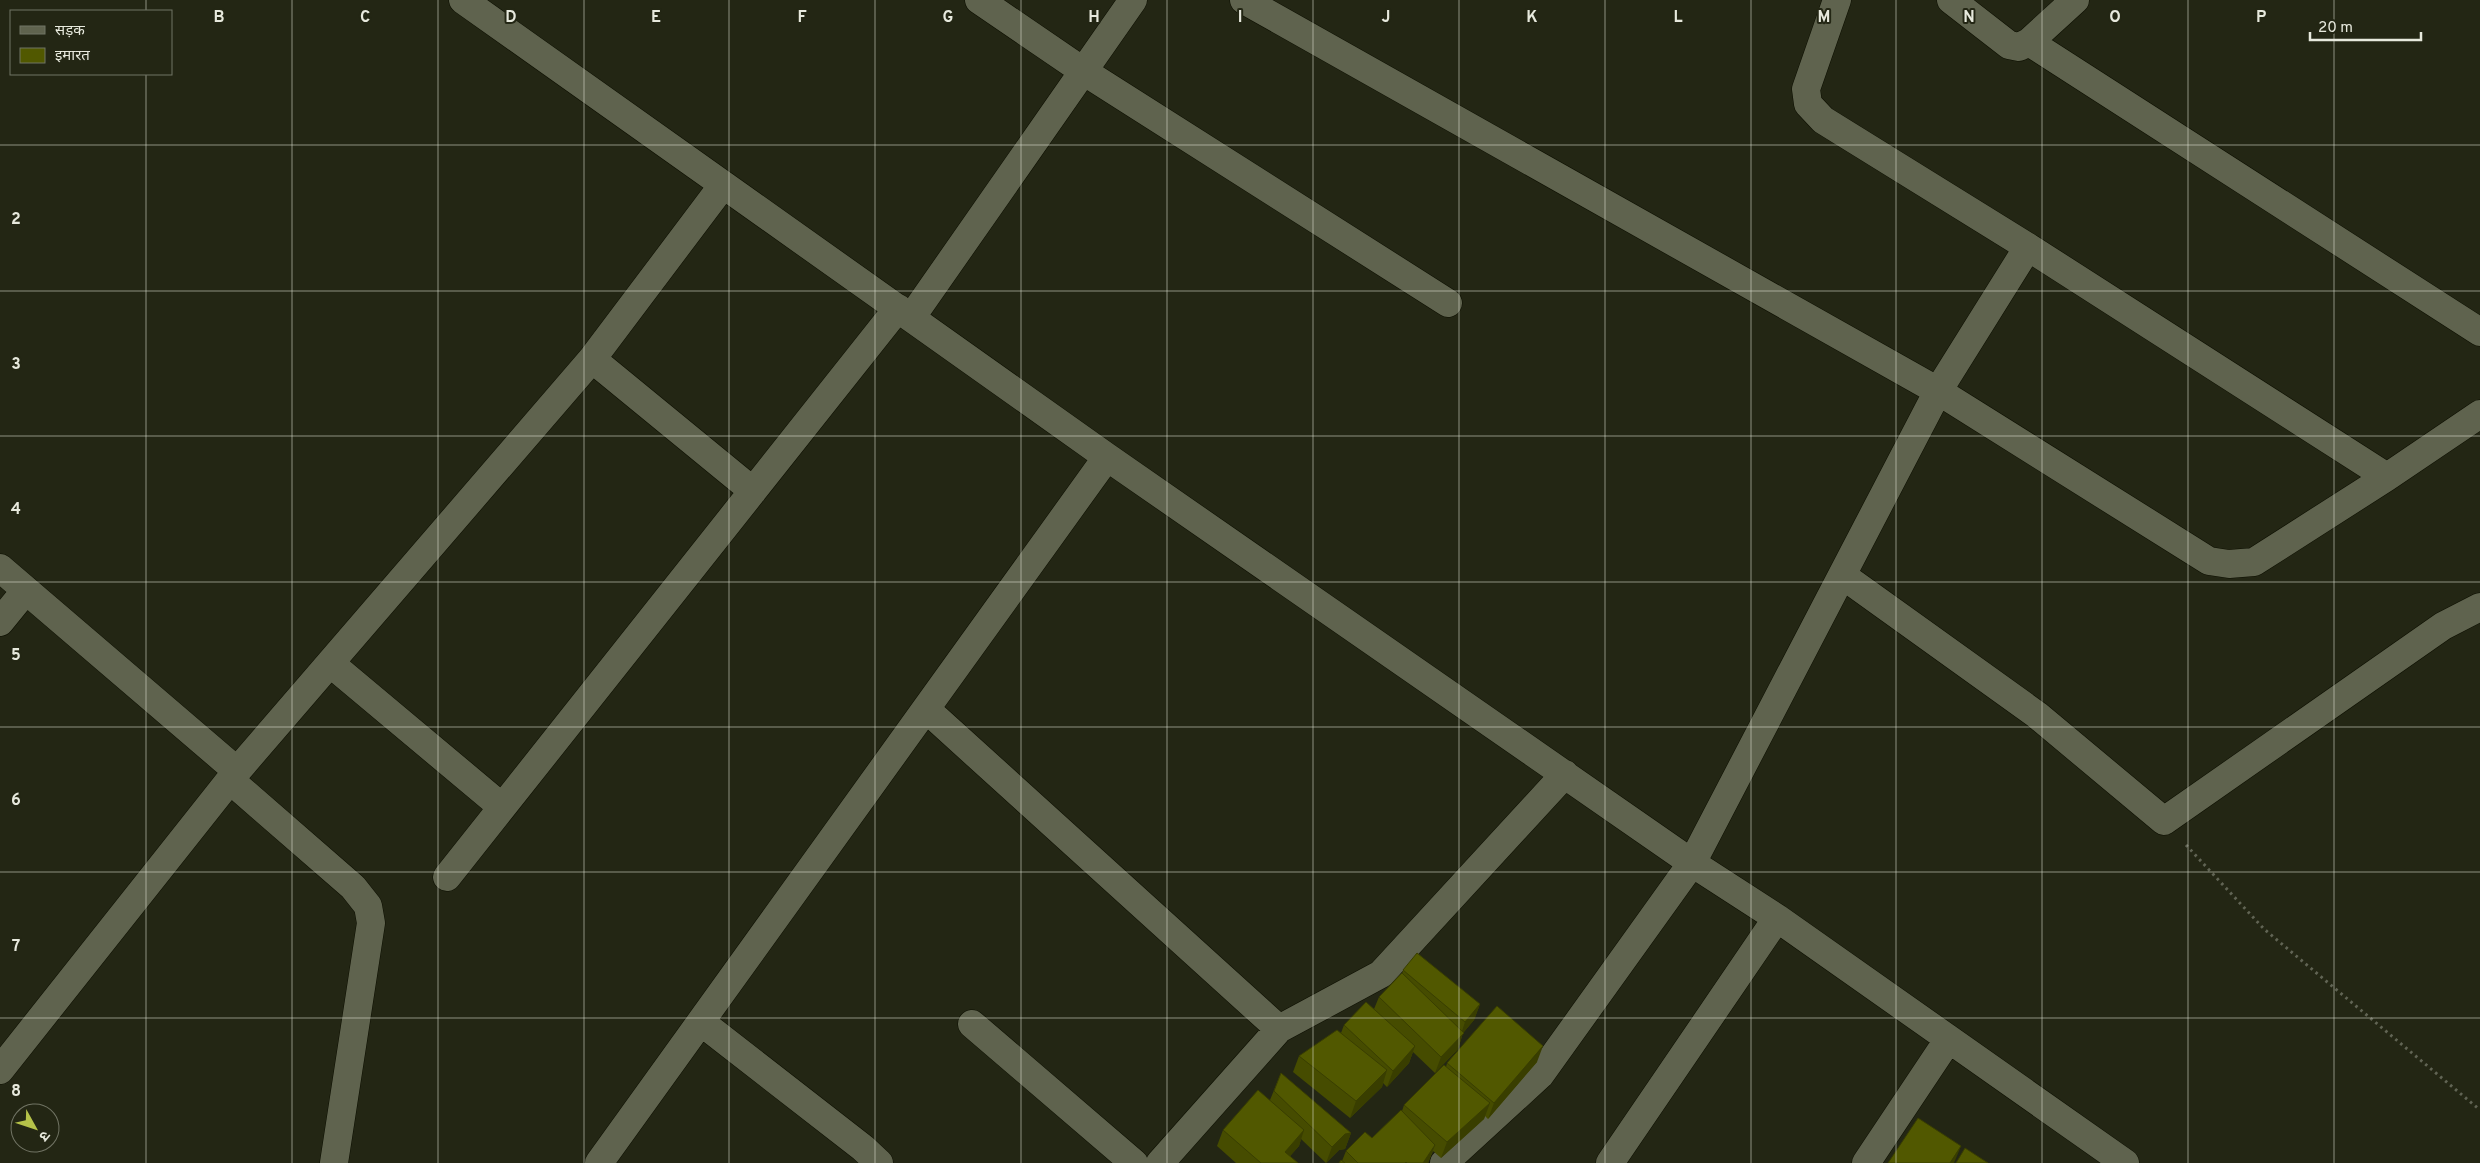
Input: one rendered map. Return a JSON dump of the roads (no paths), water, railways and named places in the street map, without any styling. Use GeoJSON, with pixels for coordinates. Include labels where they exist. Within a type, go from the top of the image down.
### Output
{"type":"FeatureCollection","features":[{"type":"Feature","properties":{"kind":"street"},"geometry":{"type":"LineString","coordinates":[[463,0],[1107,456],[1692,863],[1778,918],[2124,1163]]}},
{"type":"Feature","properties":{"kind":"street"},"geometry":{"type":"LineString","coordinates":[[979,0],[1083,72],[1448,303]]}},
{"type":"Feature","properties":{"kind":"street"},"geometry":{"type":"LineString","coordinates":[[447,877],[752,491],[904,313],[1083,72],[1134,0]]}},
{"type":"Feature","properties":{"kind":"street"},"geometry":{"type":"LineString","coordinates":[[1244,0],[1938,391],[2209,561],[2229,564],[2254,562],[2387,477],[2480,414]]}},
{"type":"Feature","properties":{"kind":"street"},"geometry":{"type":"LineString","coordinates":[[1837,0],[1806,89],[1808,104],[1823,120],[2028,246],[2387,477]]}},
{"type":"Feature","properties":{"kind":"street"},"geometry":{"type":"LineString","coordinates":[[1951,0],[2010,45],[2019,47],[2029,42],[2075,0]]}},
{"type":"Feature","properties":{"kind":"street"},"geometry":{"type":"LineString","coordinates":[[2029,42],[2480,332]]}},
{"type":"Feature","properties":{"kind":"street"},"geometry":{"type":"LineString","coordinates":[[0,1070],[233,776],[592,359],[723,185]]}},
{"type":"Feature","properties":{"kind":"street"},"geometry":{"type":"LineString","coordinates":[[1444,1163],[1540,1075],[1692,863],[1938,391],[2028,246]]}},
{"type":"Feature","properties":{"kind":"street"},"geometry":{"type":"LineString","coordinates":[[592,359],[752,491]]}},
{"type":"Feature","properties":{"kind":"street"},"geometry":{"type":"LineString","coordinates":[[599,1163],[1107,456]]}},
{"type":"Feature","properties":{"kind":"street"},"geometry":{"type":"LineString","coordinates":[[0,568],[353,886],[368,906],[371,923],[334,1163]]}},
{"type":"Feature","properties":{"kind":"street"},"geometry":{"type":"LineString","coordinates":[[1842,575],[2037,715],[2164,821],[2443,626],[2480,606]]}},
{"type":"Feature","properties":{"kind":"street"},"geometry":{"type":"LineString","coordinates":[[0,622],[26,590]]}},
{"type":"Feature","properties":{"kind":"street"},"geometry":{"type":"LineString","coordinates":[[330,663],[502,808]]}},
{"type":"Feature","properties":{"kind":"street"},"geometry":{"type":"LineString","coordinates":[[926,709],[1279,1029]]}},
{"type":"Feature","properties":{"kind":"street"},"geometry":{"type":"LineString","coordinates":[[1160,1163],[1279,1029],[1381,974],[1565,774]]}},
{"type":"Feature","properties":{"kind":"street"},"geometry":{"type":"LineString","coordinates":[[1610,1163],[1778,918]]}},
{"type":"Feature","properties":{"kind":"street"},"geometry":{"type":"LineString","coordinates":[[701,1022],[863,1148],[879,1163]]}},
{"type":"Feature","properties":{"kind":"street"},"geometry":{"type":"LineString","coordinates":[[972,1024],[1134,1163]]}},
{"type":"Feature","properties":{"kind":"street"},"geometry":{"type":"LineString","coordinates":[[1866,1163],[1948,1040]]}}]}
